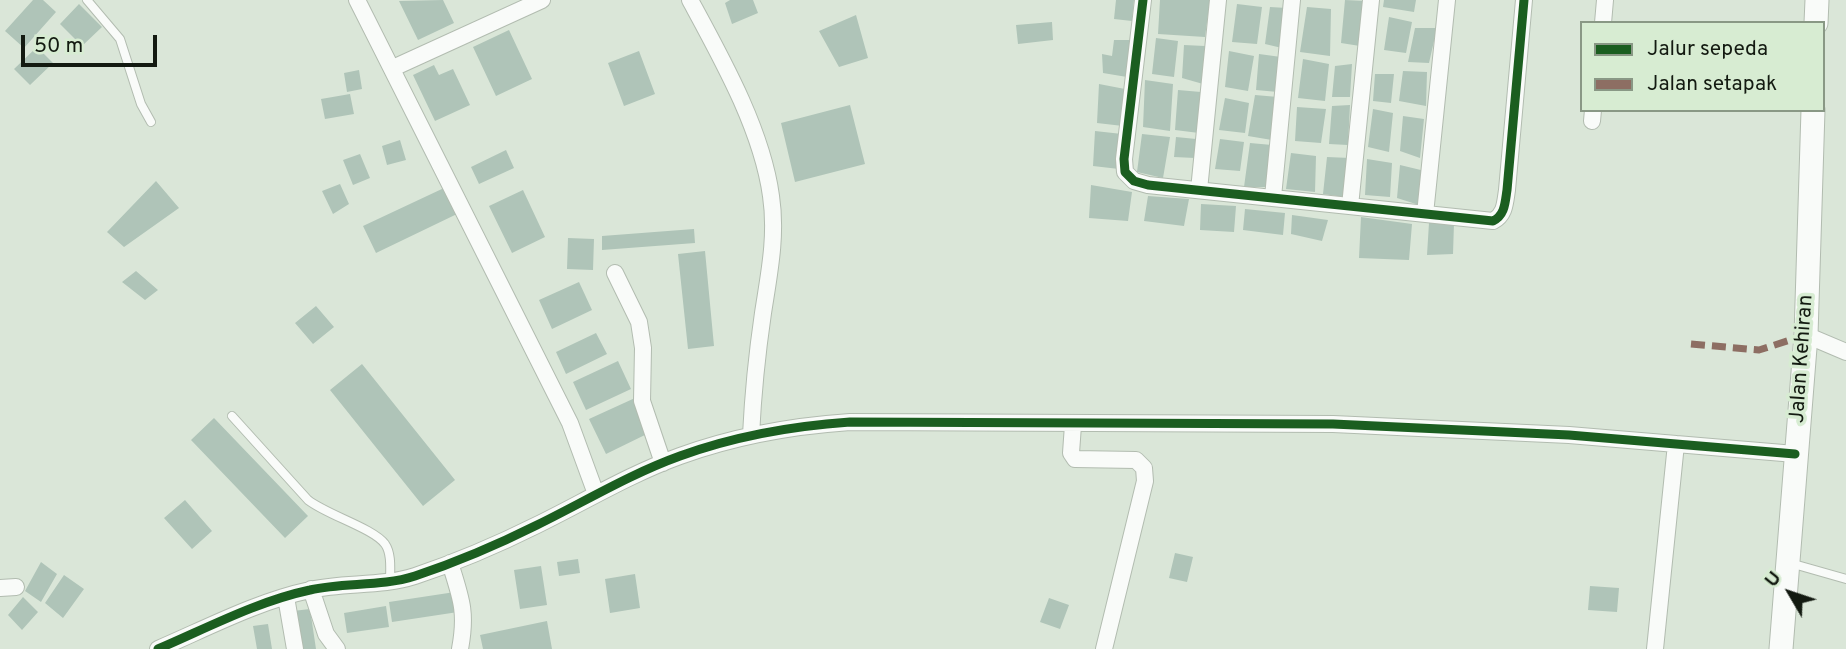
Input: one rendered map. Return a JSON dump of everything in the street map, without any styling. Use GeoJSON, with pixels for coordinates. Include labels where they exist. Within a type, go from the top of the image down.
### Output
{"type":"FeatureCollection","features":[{"type":"Feature","properties":{"kind":"street"},"geometry":{"type":"LineString","coordinates":[[357,0],[570,423],[592,483]]}},
{"type":"Feature","properties":{"kind":"street"},"geometry":{"type":"LineString","coordinates":[[393,68],[542,0]]}},
{"type":"Feature","properties":{"kind":"street"},"geometry":{"type":"LineString","coordinates":[[691,0],[753,127],[766,165],[772,199],[773,244],[754,386],[751,435]]}},
{"type":"Feature","properties":{"kind":"street"},"geometry":{"type":"LineString","coordinates":[[1143,0],[1124,159],[1125,172],[1134,181],[1148,185],[1493,221],[1504,211],[1524,0]]}},
{"type":"Feature","properties":{"kind":"street"},"geometry":{"type":"LineString","coordinates":[[1199,190],[1218,0]]}},
{"type":"Feature","properties":{"kind":"street"},"geometry":{"type":"LineString","coordinates":[[1273,197],[1292,0]]}},
{"type":"Feature","properties":{"kind":"street"},"geometry":{"type":"LineString","coordinates":[[1350,206],[1371,0]]}},
{"type":"Feature","properties":{"kind":"street"},"geometry":{"type":"LineString","coordinates":[[1425,214],[1447,0]]}},
{"type":"Feature","properties":{"kind":"street"},"geometry":{"type":"LineString","coordinates":[[1603,21],[1605,0]]}},
{"type":"Feature","properties":{"kind":"street"},"geometry":{"type":"LineString","coordinates":[[1816,21],[1817,0]]}},
{"type":"Feature","properties":{"kind":"street","name":"Jalan Kehiran"},"geometry":{"type":"LineString","coordinates":[[1781,649],[1805,335],[1813,112]]}},
{"type":"Feature","properties":{"kind":"street"},"geometry":{"type":"LineString","coordinates":[[615,273],[639,322],[643,348],[642,401],[659,451]]}},
{"type":"Feature","properties":{"kind":"street"},"geometry":{"type":"LineString","coordinates":[[1805,335],[1846,352]]}},
{"type":"Feature","properties":{"kind":"street"},"geometry":{"type":"LineString","coordinates":[[158,649],[311,589],[390,574],[413,577],[487,549],[592,483],[659,451],[701,449],[751,435],[809,425],[850,422],[1333,424],[1513,431],[1796,454]]}},
{"type":"Feature","properties":{"kind":"street"},"geometry":{"type":"LineString","coordinates":[[1073,425],[1070,453],[1075,459],[1136,460],[1144,468],[1145,481],[1104,649]]}},
{"type":"Feature","properties":{"kind":"street"},"geometry":{"type":"LineString","coordinates":[[1655,649],[1676,444]]}},
{"type":"Feature","properties":{"kind":"street"},"geometry":{"type":"LineString","coordinates":[[450,563],[465,622],[460,649]]}},
{"type":"Feature","properties":{"kind":"street"},"geometry":{"type":"LineString","coordinates":[[311,589],[326,634],[337,649]]}},
{"type":"Feature","properties":{"kind":"street"},"geometry":{"type":"LineString","coordinates":[[286,597],[295,649]]}},
{"type":"Feature","properties":{"kind":"lane"},"geometry":{"type":"LineString","coordinates":[[87,0],[120,39],[141,104],[151,122]]}},
{"type":"Feature","properties":{"kind":"lane"},"geometry":{"type":"LineString","coordinates":[[232,416],[308,500],[384,542],[389,553],[390,574]]}},
{"type":"Feature","properties":{"kind":"lane"},"geometry":{"type":"LineString","coordinates":[[1787,562],[1846,579]]}},
{"type":"Feature","properties":{"kind":"building"},"geometry":{"type":"Polygon","coordinates":[[[33,0],[43,0],[56,12],[24,48],[5,31],[33,0]]]}},
{"type":"Feature","properties":{"kind":"building"},"geometry":{"type":"Polygon","coordinates":[[[443,0],[454,23],[418,40],[399,1],[443,0]]]}},
{"type":"Feature","properties":{"kind":"building"},"geometry":{"type":"Polygon","coordinates":[[[730,0],[753,0],[758,13],[732,24],[725,3],[730,0]]]}},
{"type":"Feature","properties":{"kind":"building"},"geometry":{"type":"Polygon","coordinates":[[[1116,0],[1134,0],[1132,21],[1114,19],[1116,0]]]}},
{"type":"Feature","properties":{"kind":"building"},"geometry":{"type":"Polygon","coordinates":[[[1160,0],[1210,0],[1205,37],[1158,34],[1160,0]]]}},
{"type":"Feature","properties":{"kind":"building"},"geometry":{"type":"Polygon","coordinates":[[[1345,0],[1366,1],[1360,46],[1341,43],[1345,0]]]}},
{"type":"Feature","properties":{"kind":"building"},"geometry":{"type":"Polygon","coordinates":[[[1384,0],[1416,0],[1414,12],[1383,7],[1384,0]]]}},
{"type":"Feature","properties":{"kind":"building"},"geometry":{"type":"Polygon","coordinates":[[[79,4],[102,27],[82,46],[60,24],[79,4]]]}},
{"type":"Feature","properties":{"kind":"building"},"geometry":{"type":"Polygon","coordinates":[[[1237,4],[1262,7],[1257,44],[1232,42],[1237,4]]]}},
{"type":"Feature","properties":{"kind":"building"},"geometry":{"type":"Polygon","coordinates":[[[1270,7],[1287,8],[1282,48],[1265,44],[1270,7]]]}},
{"type":"Feature","properties":{"kind":"building"},"geometry":{"type":"Polygon","coordinates":[[[1307,7],[1331,9],[1330,56],[1300,52],[1307,7]]]}},
{"type":"Feature","properties":{"kind":"building"},"geometry":{"type":"Polygon","coordinates":[[[856,15],[868,58],[839,67],[819,31],[856,15]]]}},
{"type":"Feature","properties":{"kind":"building"},"geometry":{"type":"Polygon","coordinates":[[[1389,17],[1412,22],[1406,53],[1384,50],[1389,17]]]}},
{"type":"Feature","properties":{"kind":"building"},"geometry":{"type":"Polygon","coordinates":[[[1052,22],[1053,40],[1018,44],[1016,25],[1052,22]]]}},
{"type":"Feature","properties":{"kind":"building"},"geometry":{"type":"Polygon","coordinates":[[[1415,28],[1437,28],[1429,63],[1408,62],[1415,28]]]}},
{"type":"Feature","properties":{"kind":"building"},"geometry":{"type":"Polygon","coordinates":[[[509,30],[532,79],[496,96],[473,47],[509,30]]]}},
{"type":"Feature","properties":{"kind":"building"},"geometry":{"type":"Polygon","coordinates":[[[1156,38],[1178,41],[1174,77],[1152,74],[1156,38]]]}},
{"type":"Feature","properties":{"kind":"building"},"geometry":{"type":"Polygon","coordinates":[[[1114,40],[1130,40],[1127,77],[1103,73],[1102,54],[1112,56],[1114,40]]]}},
{"type":"Feature","properties":{"kind":"building"},"geometry":{"type":"Polygon","coordinates":[[[1184,45],[1205,46],[1203,84],[1182,78],[1184,45]]]}},
{"type":"Feature","properties":{"kind":"building"},"geometry":{"type":"Polygon","coordinates":[[[37,47],[53,63],[30,85],[14,69],[37,47]]]}},
{"type":"Feature","properties":{"kind":"building"},"geometry":{"type":"Polygon","coordinates":[[[639,51],[655,94],[624,106],[608,63],[639,51]]]}},
{"type":"Feature","properties":{"kind":"building"},"geometry":{"type":"Polygon","coordinates":[[[1229,51],[1254,56],[1248,91],[1225,87],[1229,51]]]}},
{"type":"Feature","properties":{"kind":"building"},"geometry":{"type":"Polygon","coordinates":[[[1259,54],[1281,57],[1278,92],[1256,90],[1259,54]]]}},
{"type":"Feature","properties":{"kind":"building"},"geometry":{"type":"Polygon","coordinates":[[[1303,59],[1329,64],[1325,101],[1298,98],[1303,59]]]}},
{"type":"Feature","properties":{"kind":"building"},"geometry":{"type":"Polygon","coordinates":[[[1352,64],[1350,97],[1332,97],[1335,66],[1352,64]]]}},
{"type":"Feature","properties":{"kind":"building"},"geometry":{"type":"Polygon","coordinates":[[[434,65],[439,75],[453,69],[470,105],[435,121],[413,75],[434,65]]]}},
{"type":"Feature","properties":{"kind":"building"},"geometry":{"type":"Polygon","coordinates":[[[359,70],[362,89],[347,92],[344,73],[359,70]]]}},
{"type":"Feature","properties":{"kind":"building"},"geometry":{"type":"Polygon","coordinates":[[[1403,71],[1427,72],[1426,106],[1399,101],[1403,71]]]}},
{"type":"Feature","properties":{"kind":"building"},"geometry":{"type":"Polygon","coordinates":[[[1375,74],[1394,74],[1391,103],[1373,101],[1375,74]]]}},
{"type":"Feature","properties":{"kind":"building"},"geometry":{"type":"Polygon","coordinates":[[[1145,80],[1173,84],[1170,131],[1143,127],[1145,80]]]}},
{"type":"Feature","properties":{"kind":"building"},"geometry":{"type":"Polygon","coordinates":[[[1099,84],[1125,89],[1123,126],[1097,123],[1099,84]]]}},
{"type":"Feature","properties":{"kind":"building"},"geometry":{"type":"Polygon","coordinates":[[[1178,90],[1201,92],[1199,133],[1175,130],[1178,90]]]}},
{"type":"Feature","properties":{"kind":"building"},"geometry":{"type":"Polygon","coordinates":[[[350,94],[354,114],[325,119],[321,99],[350,94]]]}},
{"type":"Feature","properties":{"kind":"building"},"geometry":{"type":"Polygon","coordinates":[[[1255,95],[1278,97],[1272,140],[1248,136],[1255,95]]]}},
{"type":"Feature","properties":{"kind":"building"},"geometry":{"type":"Polygon","coordinates":[[[1225,98],[1249,103],[1245,133],[1219,130],[1225,98]]]}},
{"type":"Feature","properties":{"kind":"building"},"geometry":{"type":"Polygon","coordinates":[[[850,105],[865,164],[795,182],[781,123],[850,105]]]}},
{"type":"Feature","properties":{"kind":"building"},"geometry":{"type":"Polygon","coordinates":[[[1350,105],[1348,145],[1329,144],[1332,106],[1350,105]]]}},
{"type":"Feature","properties":{"kind":"building"},"geometry":{"type":"Polygon","coordinates":[[[1297,107],[1326,109],[1321,143],[1295,141],[1297,107]]]}},
{"type":"Feature","properties":{"kind":"building"},"geometry":{"type":"Polygon","coordinates":[[[1373,109],[1393,113],[1389,152],[1368,147],[1373,109]]]}},
{"type":"Feature","properties":{"kind":"building"},"geometry":{"type":"Polygon","coordinates":[[[1403,116],[1424,119],[1420,158],[1400,151],[1403,116]]]}},
{"type":"Feature","properties":{"kind":"building"},"geometry":{"type":"Polygon","coordinates":[[[1095,131],[1122,134],[1119,169],[1093,166],[1095,131]]]}},
{"type":"Feature","properties":{"kind":"building"},"geometry":{"type":"Polygon","coordinates":[[[1142,134],[1170,137],[1163,178],[1137,172],[1142,134]]]}},
{"type":"Feature","properties":{"kind":"building"},"geometry":{"type":"Polygon","coordinates":[[[1176,137],[1196,139],[1195,158],[1174,157],[1176,137]]]}},
{"type":"Feature","properties":{"kind":"building"},"geometry":{"type":"Polygon","coordinates":[[[1220,139],[1244,142],[1240,171],[1215,169],[1220,139]]]}},
{"type":"Feature","properties":{"kind":"building"},"geometry":{"type":"Polygon","coordinates":[[[400,140],[406,160],[387,165],[382,146],[400,140]]]}},
{"type":"Feature","properties":{"kind":"building"},"geometry":{"type":"Polygon","coordinates":[[[1250,143],[1272,145],[1266,187],[1244,187],[1250,143]]]}},
{"type":"Feature","properties":{"kind":"building"},"geometry":{"type":"Polygon","coordinates":[[[506,150],[514,168],[479,184],[471,167],[506,150]]]}},
{"type":"Feature","properties":{"kind":"building"},"geometry":{"type":"Polygon","coordinates":[[[1291,153],[1316,156],[1315,192],[1286,189],[1291,153]]]}},
{"type":"Feature","properties":{"kind":"building"},"geometry":{"type":"Polygon","coordinates":[[[360,154],[370,178],[353,185],[343,160],[360,154]]]}},
{"type":"Feature","properties":{"kind":"building"},"geometry":{"type":"Polygon","coordinates":[[[1327,157],[1350,158],[1344,197],[1323,194],[1327,157]]]}},
{"type":"Feature","properties":{"kind":"building"},"geometry":{"type":"Polygon","coordinates":[[[1367,159],[1392,163],[1390,197],[1365,195],[1367,159]]]}},
{"type":"Feature","properties":{"kind":"building"},"geometry":{"type":"Polygon","coordinates":[[[1400,165],[1425,171],[1419,205],[1397,198],[1400,165]]]}},
{"type":"Feature","properties":{"kind":"building"},"geometry":{"type":"Polygon","coordinates":[[[156,181],[179,208],[124,247],[107,232],[156,181]]]}},
{"type":"Feature","properties":{"kind":"building"},"geometry":{"type":"Polygon","coordinates":[[[340,184],[349,204],[333,214],[322,191],[340,184]]]}},
{"type":"Feature","properties":{"kind":"building"},"geometry":{"type":"Polygon","coordinates":[[[1091,185],[1132,192],[1128,221],[1089,218],[1091,185]]]}},
{"type":"Feature","properties":{"kind":"building"},"geometry":{"type":"Polygon","coordinates":[[[444,188],[457,214],[376,253],[363,226],[444,188]]]}},
{"type":"Feature","properties":{"kind":"building"},"geometry":{"type":"Polygon","coordinates":[[[523,190],[545,237],[512,253],[489,206],[523,190]]]}},
{"type":"Feature","properties":{"kind":"building"},"geometry":{"type":"Polygon","coordinates":[[[1148,196],[1189,199],[1184,226],[1144,221],[1148,196]]]}},
{"type":"Feature","properties":{"kind":"building"},"geometry":{"type":"Polygon","coordinates":[[[1201,204],[1236,206],[1234,232],[1200,230],[1201,204]]]}},
{"type":"Feature","properties":{"kind":"building"},"geometry":{"type":"Polygon","coordinates":[[[1245,209],[1285,213],[1283,235],[1243,230],[1245,209]]]}},
{"type":"Feature","properties":{"kind":"building"},"geometry":{"type":"Polygon","coordinates":[[[1292,215],[1328,220],[1322,241],[1291,234],[1292,215]]]}},
{"type":"Feature","properties":{"kind":"building"},"geometry":{"type":"Polygon","coordinates":[[[1361,217],[1412,224],[1409,260],[1359,258],[1361,217]]]}},
{"type":"Feature","properties":{"kind":"building"},"geometry":{"type":"Polygon","coordinates":[[[1429,223],[1454,223],[1453,254],[1427,255],[1429,223]]]}},
{"type":"Feature","properties":{"kind":"building"},"geometry":{"type":"Polygon","coordinates":[[[694,229],[695,243],[602,250],[602,236],[694,229]]]}},
{"type":"Feature","properties":{"kind":"building"},"geometry":{"type":"Polygon","coordinates":[[[568,238],[594,239],[593,270],[567,269],[568,238]]]}},
{"type":"Feature","properties":{"kind":"building"},"geometry":{"type":"Polygon","coordinates":[[[705,251],[714,346],[688,349],[678,254],[705,251]]]}},
{"type":"Feature","properties":{"kind":"building"},"geometry":{"type":"Polygon","coordinates":[[[136,271],[158,290],[145,300],[122,282],[136,271]]]}},
{"type":"Feature","properties":{"kind":"building"},"geometry":{"type":"Polygon","coordinates":[[[579,282],[592,310],[552,329],[539,300],[579,282]]]}},
{"type":"Feature","properties":{"kind":"building"},"geometry":{"type":"Polygon","coordinates":[[[316,306],[334,327],[313,344],[295,323],[316,306]]]}},
{"type":"Feature","properties":{"kind":"building"},"geometry":{"type":"Polygon","coordinates":[[[596,333],[607,354],[566,374],[556,352],[596,333]]]}},
{"type":"Feature","properties":{"kind":"building"},"geometry":{"type":"Polygon","coordinates":[[[618,361],[631,389],[586,410],[573,382],[618,361]]]}},
{"type":"Feature","properties":{"kind":"building"},"geometry":{"type":"Polygon","coordinates":[[[362,364],[455,480],[423,506],[330,390],[362,364]]]}},
{"type":"Feature","properties":{"kind":"building"},"geometry":{"type":"Polygon","coordinates":[[[635,398],[651,432],[606,454],[589,419],[635,398]]]}},
{"type":"Feature","properties":{"kind":"building"},"geometry":{"type":"Polygon","coordinates":[[[214,418],[308,516],[285,538],[191,440],[214,418]]]}},
{"type":"Feature","properties":{"kind":"building"},"geometry":{"type":"Polygon","coordinates":[[[185,500],[212,531],[192,549],[164,518],[185,500]]]}},
{"type":"Feature","properties":{"kind":"building"},"geometry":{"type":"Polygon","coordinates":[[[1175,553],[1193,557],[1187,582],[1169,578],[1175,553]]]}},
{"type":"Feature","properties":{"kind":"building"},"geometry":{"type":"Polygon","coordinates":[[[578,559],[580,573],[559,576],[557,562],[578,559]]]}},
{"type":"Feature","properties":{"kind":"building"},"geometry":{"type":"Polygon","coordinates":[[[41,562],[57,574],[41,602],[25,591],[41,562]]]}},
{"type":"Feature","properties":{"kind":"building"},"geometry":{"type":"Polygon","coordinates":[[[541,566],[547,605],[520,609],[514,570],[541,566]]]}},
{"type":"Feature","properties":{"kind":"building"},"geometry":{"type":"Polygon","coordinates":[[[635,574],[640,608],[610,613],[605,579],[635,574]]]}},
{"type":"Feature","properties":{"kind":"building"},"geometry":{"type":"Polygon","coordinates":[[[64,575],[84,589],[63,618],[45,603],[64,575]]]}},
{"type":"Feature","properties":{"kind":"building"},"geometry":{"type":"Polygon","coordinates":[[[1590,586],[1619,588],[1617,612],[1588,610],[1590,586]]]}},
{"type":"Feature","properties":{"kind":"building"},"geometry":{"type":"Polygon","coordinates":[[[455,592],[458,612],[392,622],[389,602],[455,592]]]}},
{"type":"Feature","properties":{"kind":"building"},"geometry":{"type":"Polygon","coordinates":[[[23,597],[38,612],[22,630],[8,615],[23,597]]]}},
{"type":"Feature","properties":{"kind":"building"},"geometry":{"type":"Polygon","coordinates":[[[1049,598],[1069,605],[1060,629],[1040,622],[1049,598]]]}},
{"type":"Feature","properties":{"kind":"building"},"geometry":{"type":"Polygon","coordinates":[[[386,606],[389,627],[347,633],[344,613],[386,606]]]}},
{"type":"Feature","properties":{"kind":"building"},"geometry":{"type":"Polygon","coordinates":[[[310,609],[316,649],[299,649],[293,611],[310,609]]]}},
{"type":"Feature","properties":{"kind":"building"},"geometry":{"type":"Polygon","coordinates":[[[547,621],[552,649],[483,649],[480,635],[547,621]]]}},
{"type":"Feature","properties":{"kind":"building"},"geometry":{"type":"Polygon","coordinates":[[[268,624],[272,649],[257,649],[253,626],[268,624]]]}},
{"type":"Feature","properties":{"kind":"marked path"},"geometry":{"type":"LineString","coordinates":[[1691,344],[1759,350],[1806,335]]}},
{"type":"Feature","properties":{"kind":"cycle path"},"geometry":{"type":"LineString","coordinates":[[1143,0],[1124,159],[1125,172],[1134,181],[1148,185],[1493,221],[1502,212],[1507,190],[1524,0]]}},
{"type":"Feature","properties":{"kind":"cycle path"},"geometry":{"type":"LineString","coordinates":[[158,649],[233,616],[291,595],[415,576],[507,539],[661,463],[743,438],[807,426],[850,422],[1333,424],[1569,435],[1795,454]]}}]}
